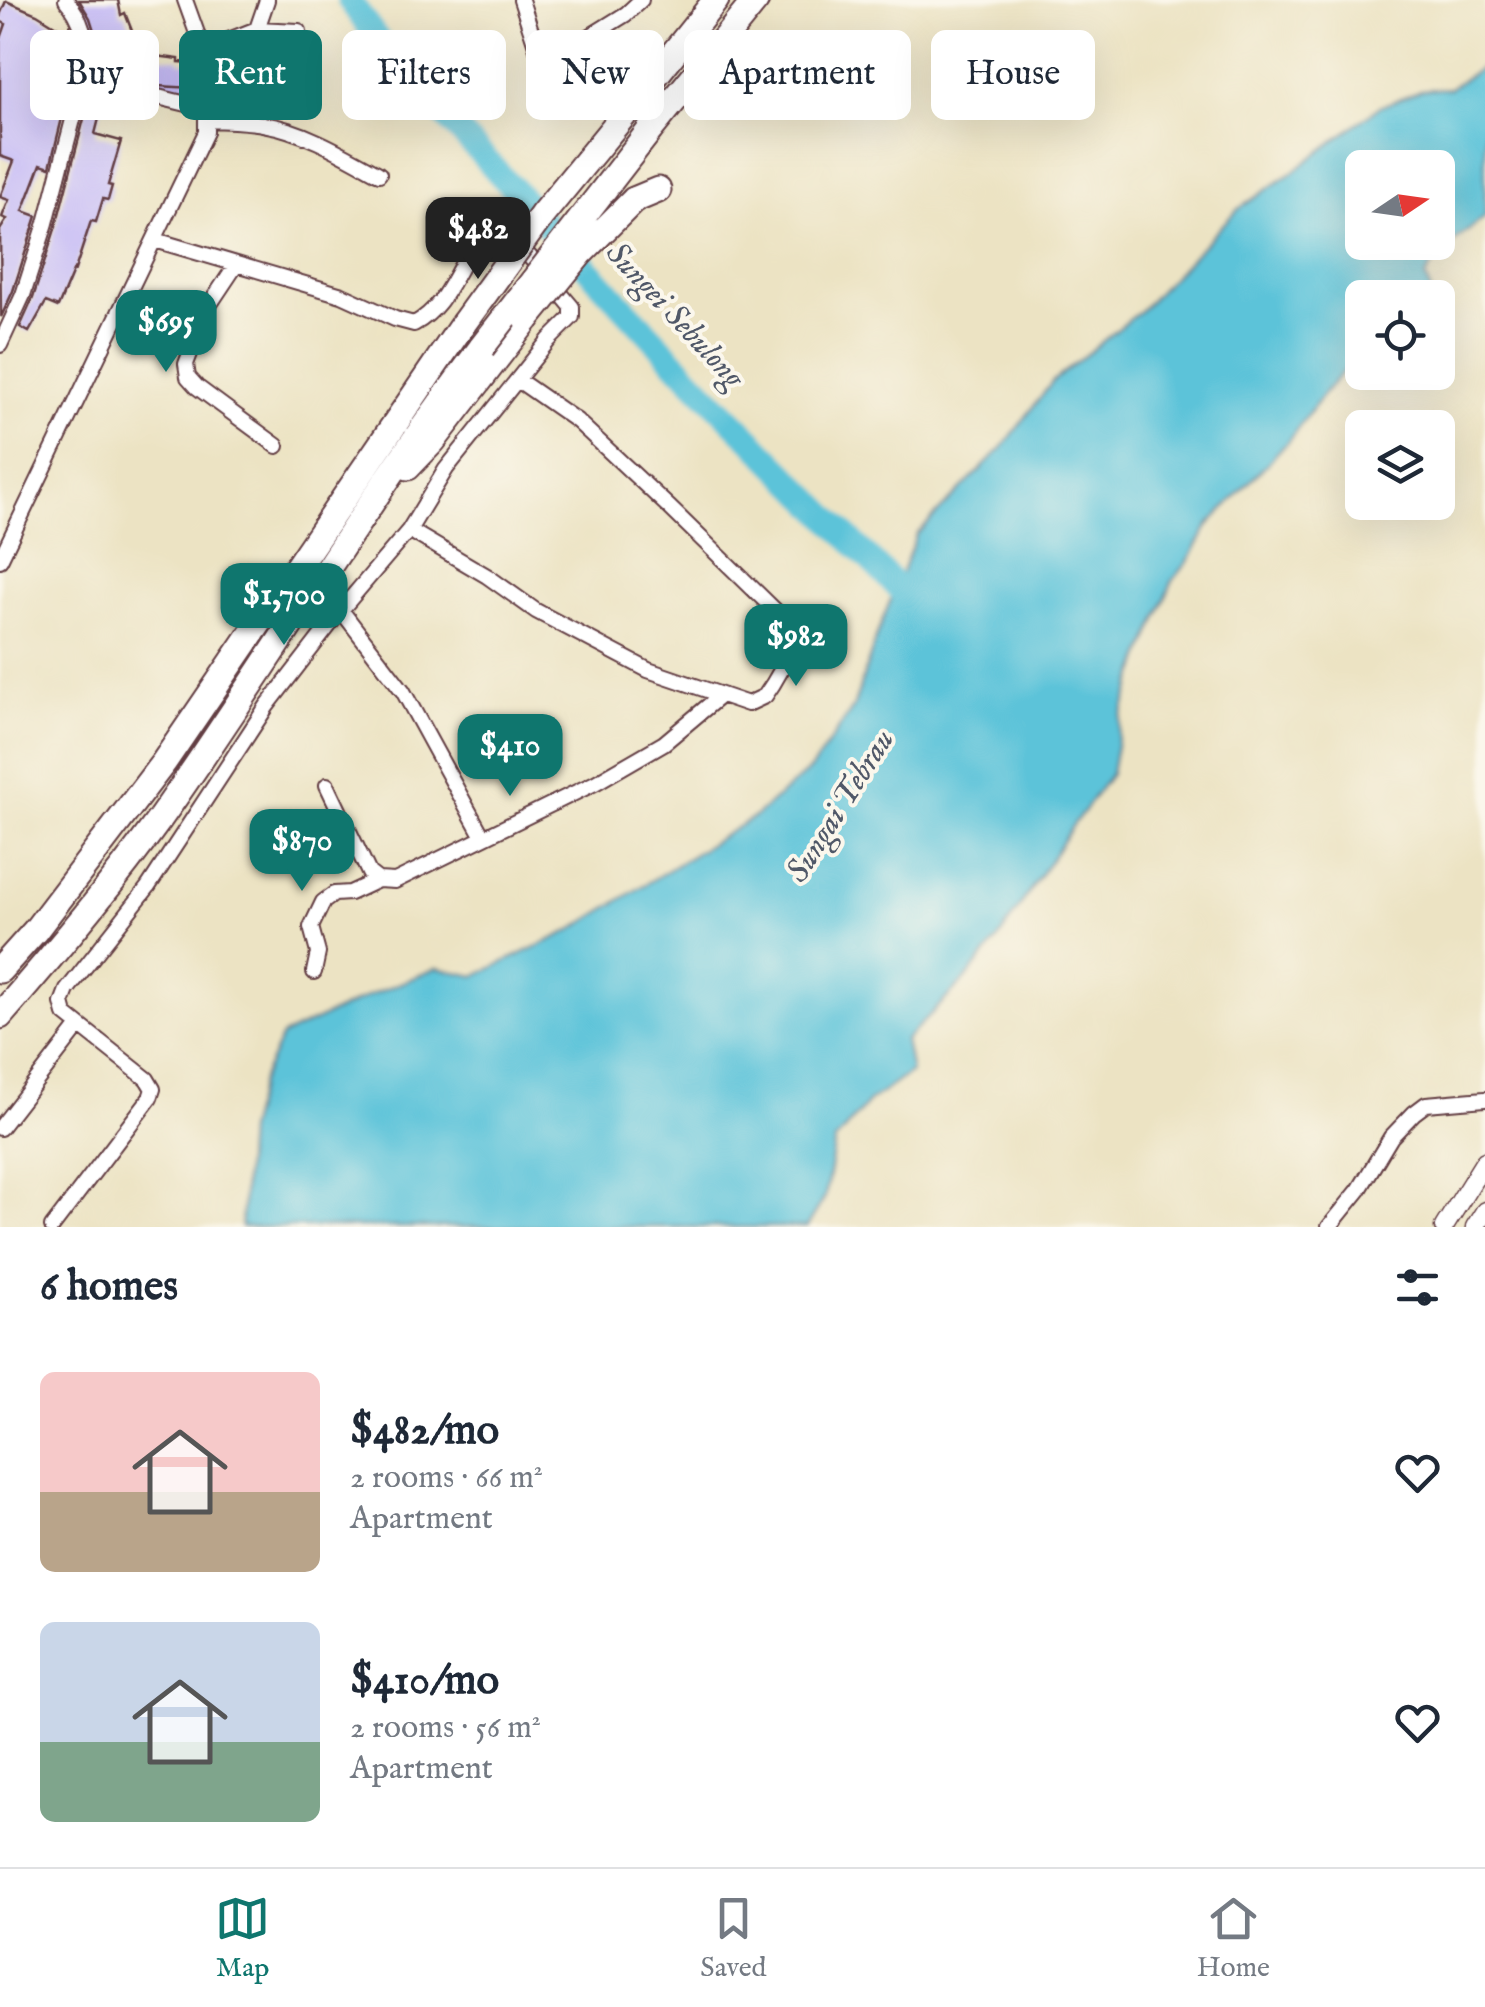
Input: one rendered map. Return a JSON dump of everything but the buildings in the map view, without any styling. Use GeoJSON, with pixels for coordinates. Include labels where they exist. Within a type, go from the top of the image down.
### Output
{"type":"FeatureCollection","features":[{"type":"Feature","properties":{"kind":"highway"},"geometry":{"type":"LineString","coordinates":[[0,970],[35,931],[164,762],[463,324],[542,215],[716,0]]}},
{"type":"Feature","properties":{"kind":"highway"},"geometry":{"type":"LineString","coordinates":[[0,1016],[157,822],[422,426],[650,130],[756,0]]}},
{"type":"Feature","properties":{"kind":"highway"},"geometry":{"type":"LineString","coordinates":[[370,505],[434,441],[580,254],[646,195]]}},
{"type":"Feature","properties":{"kind":"street"},"geometry":{"type":"LineString","coordinates":[[66,0],[82,30]]}},
{"type":"Feature","properties":{"kind":"street"},"geometry":{"type":"LineString","coordinates":[[186,0],[196,30]]}},
{"type":"Feature","properties":{"kind":"street"},"geometry":{"type":"LineString","coordinates":[[267,0],[257,29],[271,30]]}},
{"type":"Feature","properties":{"kind":"street"},"geometry":{"type":"LineString","coordinates":[[520,0],[538,55],[544,62],[626,14],[642,0]]}},
{"type":"Feature","properties":{"kind":"street"},"geometry":{"type":"LineString","coordinates":[[0,345],[23,295],[73,120]]}},
{"type":"Feature","properties":{"kind":"street"},"geometry":{"type":"LineString","coordinates":[[0,560],[206,132],[204,120]]}},
{"type":"Feature","properties":{"kind":"street"},"geometry":{"type":"LineString","coordinates":[[238,120],[288,130],[379,174]]}},
{"type":"Feature","properties":{"kind":"street"},"geometry":{"type":"LineString","coordinates":[[52,1227],[153,1089],[148,1079],[64,1014],[62,1003],[67,990],[148,887],[267,706],[341,610],[410,530],[446,468],[572,317],[572,307],[508,232],[495,227],[478,238],[431,314],[414,324],[342,295],[155,240]]}},
{"type":"Feature","properties":{"kind":"street"},"geometry":{"type":"LineString","coordinates":[[236,265],[208,307],[186,364],[188,376],[197,387],[277,446]]}},
{"type":"Feature","properties":{"kind":"street"},"geometry":{"type":"LineString","coordinates":[[410,530],[536,610],[648,670],[748,704],[766,696],[791,653],[795,636],[786,621],[577,421],[518,380]]}},
{"type":"Feature","properties":{"kind":"street"},"geometry":{"type":"LineString","coordinates":[[341,610],[403,691],[482,837]]}},
{"type":"Feature","properties":{"kind":"street"},"geometry":{"type":"LineString","coordinates":[[314,972],[318,952],[311,927],[322,902],[334,894],[378,880],[395,881],[595,783],[664,743],[720,696]]}},
{"type":"Feature","properties":{"kind":"street"},"geometry":{"type":"LineString","coordinates":[[327,785],[370,872],[378,880]]}},
{"type":"Feature","properties":{"kind":"street"},"geometry":{"type":"LineString","coordinates":[[0,1128],[79,1026]]}},
{"type":"Feature","properties":{"kind":"street"},"geometry":{"type":"LineString","coordinates":[[1329,1227],[1360,1190],[1392,1137],[1414,1113],[1426,1104],[1485,1099]]}},
{"type":"Feature","properties":{"kind":"street"},"geometry":{"type":"LineString","coordinates":[[1444,1227],[1485,1161]]}},
{"type":"Feature","properties":{"kind":"street"},"geometry":{"type":"LineString","coordinates":[[1475,1227],[1485,1211]]}},
{"type":"Feature","properties":{"kind":"water","name":"Sungai Tebrau"},"geometry":{"type":"Polygon","coordinates":[[[1485,65],[1485,217],[1455,241],[1455,150],[1345,150],[1345,260],[1435,260],[1426,280],[1345,280],[1345,370],[1288,441],[1209,525],[1172,582],[1121,717],[1111,774],[999,938],[965,980],[905,1040],[911,1072],[869,1102],[835,1141],[825,1197],[807,1227],[241,1227],[247,1131],[261,1080],[282,1036],[437,968],[475,976],[570,931],[757,815],[811,769],[853,708],[917,534],[1003,447],[1053,381],[1138,313],[1237,210],[1379,107],[1421,90],[1450,88],[1485,65]]]}},
{"type":"Feature","properties":{"kind":"waterway","name":"Sungei Sebulong"},"geometry":{"type":"LineString","coordinates":[[349,0],[392,59],[690,378],[919,609]]}}]}
